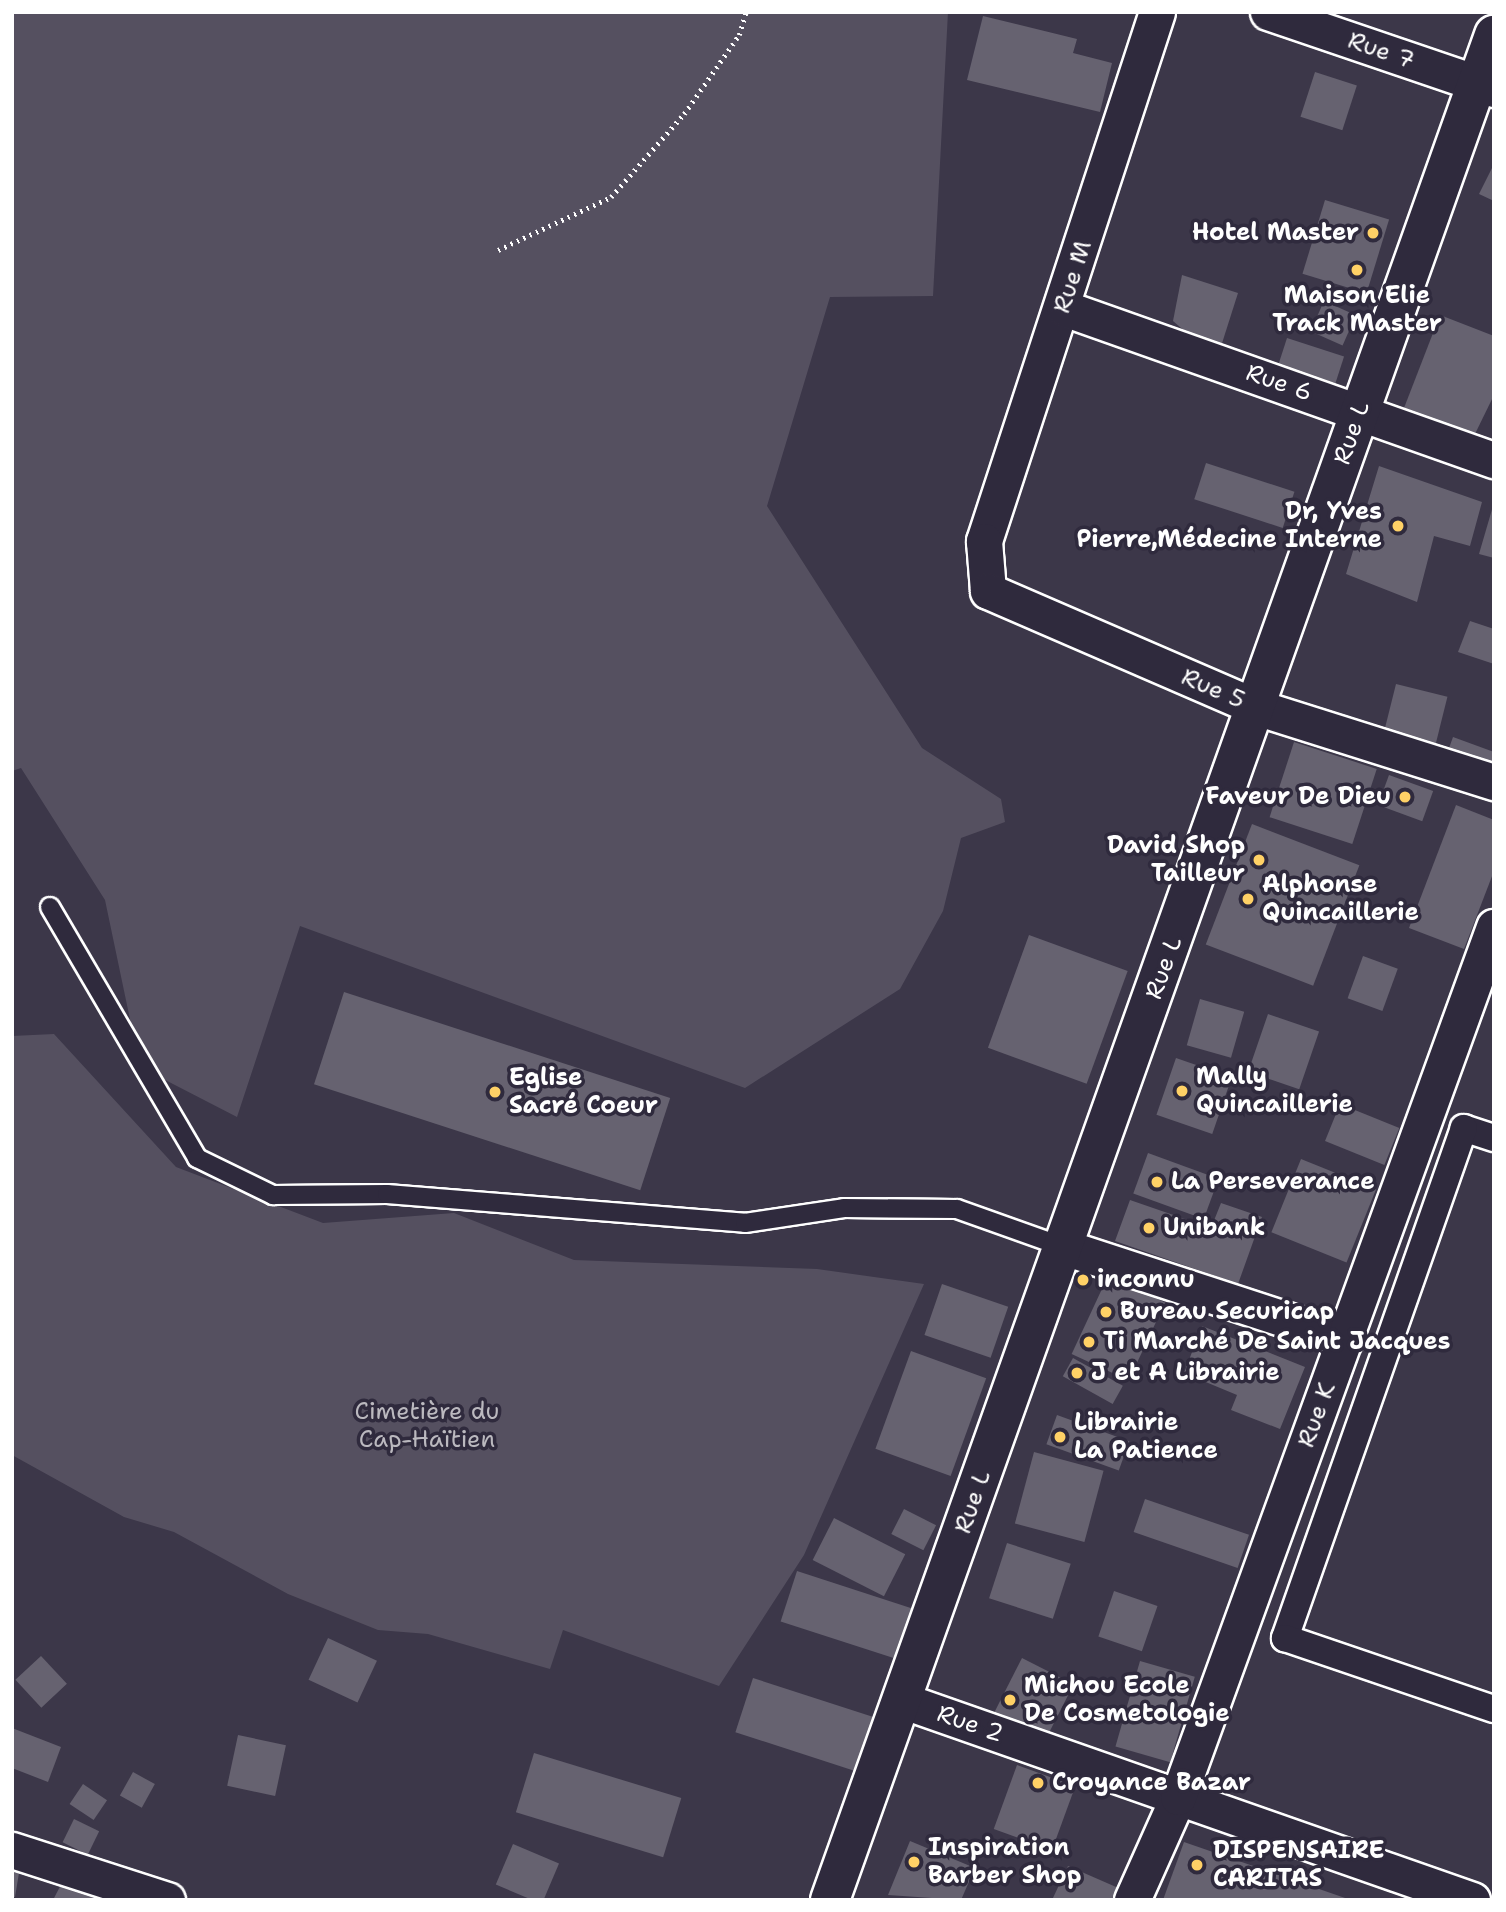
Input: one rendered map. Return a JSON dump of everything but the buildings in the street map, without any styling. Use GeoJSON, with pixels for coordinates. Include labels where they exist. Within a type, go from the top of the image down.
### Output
{"type":"FeatureCollection","features":[{"type":"Feature","properties":{"kind":"street","name":"Rue M"},"geometry":{"type":"LineString","coordinates":[[984,541],[1064,308],[1157,12]]}},
{"type":"Feature","properties":{"kind":"street","name":"Rue 7"},"geometry":{"type":"LineString","coordinates":[[1268,12],[1485,86]]}},
{"type":"Feature","properties":{"kind":"street","name":"Rue L"},"geometry":{"type":"LineString","coordinates":[[830,1900],[904,1701],[1360,411],[1485,86],[1494,35]]}},
{"type":"Feature","properties":{"kind":"street","name":"Rue 6"},"geometry":{"type":"LineString","coordinates":[[1064,308],[1494,460]]}},
{"type":"Feature","properties":{"kind":"street","name":"Rue 5"},"geometry":{"type":"LineString","coordinates":[[984,541],[988,591],[1256,707],[1494,782]]}},
{"type":"Feature","properties":{"kind":"street","name":"Rue K"},"geometry":{"type":"LineString","coordinates":[[1132,1900],[1178,1797],[1494,927]]}},
{"type":"Feature","properties":{"kind":"street"},"geometry":{"type":"LineString","coordinates":[[1494,1138],[1464,1128],[1285,1638],[1494,1709]]}},
{"type":"Feature","properties":{"kind":"street"},"geometry":{"type":"LineString","coordinates":[[1064,1247],[1345,1339]]}},
{"type":"Feature","properties":{"kind":"street","name":"Rue 2"},"geometry":{"type":"LineString","coordinates":[[904,1701],[1178,1797],[1434,1893],[1472,1900]]}},
{"type":"Feature","properties":{"kind":"street"},"geometry":{"type":"LineString","coordinates":[[12,1850],[167,1900]]}},
{"type":"Feature","properties":{"kind":"lane"},"geometry":{"type":"LineString","coordinates":[[50,907],[197,1158],[273,1195],[387,1194],[745,1223],[844,1208],[957,1209],[1064,1247]]}},
{"type":"Feature","properties":{"kind":"path"},"geometry":{"type":"LineString","coordinates":[[498,250],[611,197],[684,114],[739,36],[746,12]]}},
{"type":"Feature","properties":{"kind":"green space"},"geometry":{"type":"Polygon","coordinates":[[[12,12],[948,12],[933,296],[830,297],[767,506],[922,748],[1001,799],[1005,822],[961,838],[943,911],[900,989],[745,1088],[300,926],[237,1117],[140,1067],[105,900],[21,768],[12,771],[12,12]]]}},
{"type":"Feature","properties":{"kind":"green space","name":"Cimetière du Cap-Haïtien"},"geometry":{"type":"Polygon","coordinates":[[[54,1034],[176,1167],[323,1223],[454,1213],[574,1260],[817,1269],[924,1284],[804,1555],[719,1686],[563,1630],[550,1669],[428,1634],[378,1630],[288,1594],[174,1532],[124,1517],[12,1455],[12,1036],[54,1034]]]}},
{"type":"Feature","properties":{"kind":"place","name":"Hotel Master"},"geometry":{"type":"Point","coordinates":[1373,233]}},
{"type":"Feature","properties":{"kind":"place","name":"Maison Elie Track Master"},"geometry":{"type":"Point","coordinates":[1357,270]}},
{"type":"Feature","properties":{"kind":"place","name":"Dr, Yves Pierre,Médecine Interne"},"geometry":{"type":"Point","coordinates":[1398,526]}},
{"type":"Feature","properties":{"kind":"place","name":"Faveur De Dieu"},"geometry":{"type":"Point","coordinates":[1405,797]}},
{"type":"Feature","properties":{"kind":"place","name":"David Shop Tailleur"},"geometry":{"type":"Point","coordinates":[1259,860]}},
{"type":"Feature","properties":{"kind":"place","name":"Alphonse Quincaillerie"},"geometry":{"type":"Point","coordinates":[1248,899]}},
{"type":"Feature","properties":{"kind":"place","name":"Mally Quincaillerie"},"geometry":{"type":"Point","coordinates":[1182,1091]}},
{"type":"Feature","properties":{"kind":"place","name":"Eglise Sacré Coeur"},"geometry":{"type":"Point","coordinates":[495,1092]}},
{"type":"Feature","properties":{"kind":"place","name":"La Perseverance"},"geometry":{"type":"Point","coordinates":[1157,1182]}},
{"type":"Feature","properties":{"kind":"place","name":"Unibank"},"geometry":{"type":"Point","coordinates":[1149,1228]}},
{"type":"Feature","properties":{"kind":"place","name":"inconnu"},"geometry":{"type":"Point","coordinates":[1083,1280]}},
{"type":"Feature","properties":{"kind":"place","name":"Bureau Securicap"},"geometry":{"type":"Point","coordinates":[1106,1312]}},
{"type":"Feature","properties":{"kind":"place","name":"Ti Marché De Saint Jacques"},"geometry":{"type":"Point","coordinates":[1089,1342]}},
{"type":"Feature","properties":{"kind":"place","name":"J et A Librairie"},"geometry":{"type":"Point","coordinates":[1077,1373]}},
{"type":"Feature","properties":{"kind":"place","name":"Librairie La Patience"},"geometry":{"type":"Point","coordinates":[1060,1437]}},
{"type":"Feature","properties":{"kind":"place","name":"Michou Ecole De Cosmetologie"},"geometry":{"type":"Point","coordinates":[1010,1700]}},
{"type":"Feature","properties":{"kind":"place","name":"Croyance Bazar"},"geometry":{"type":"Point","coordinates":[1038,1783]}},
{"type":"Feature","properties":{"kind":"place","name":"Inspiration Barber Shop"},"geometry":{"type":"Point","coordinates":[914,1862]}},
{"type":"Feature","properties":{"kind":"place","name":"DISPENSAIRE CARITAS"},"geometry":{"type":"Point","coordinates":[1197,1865]}}]}
